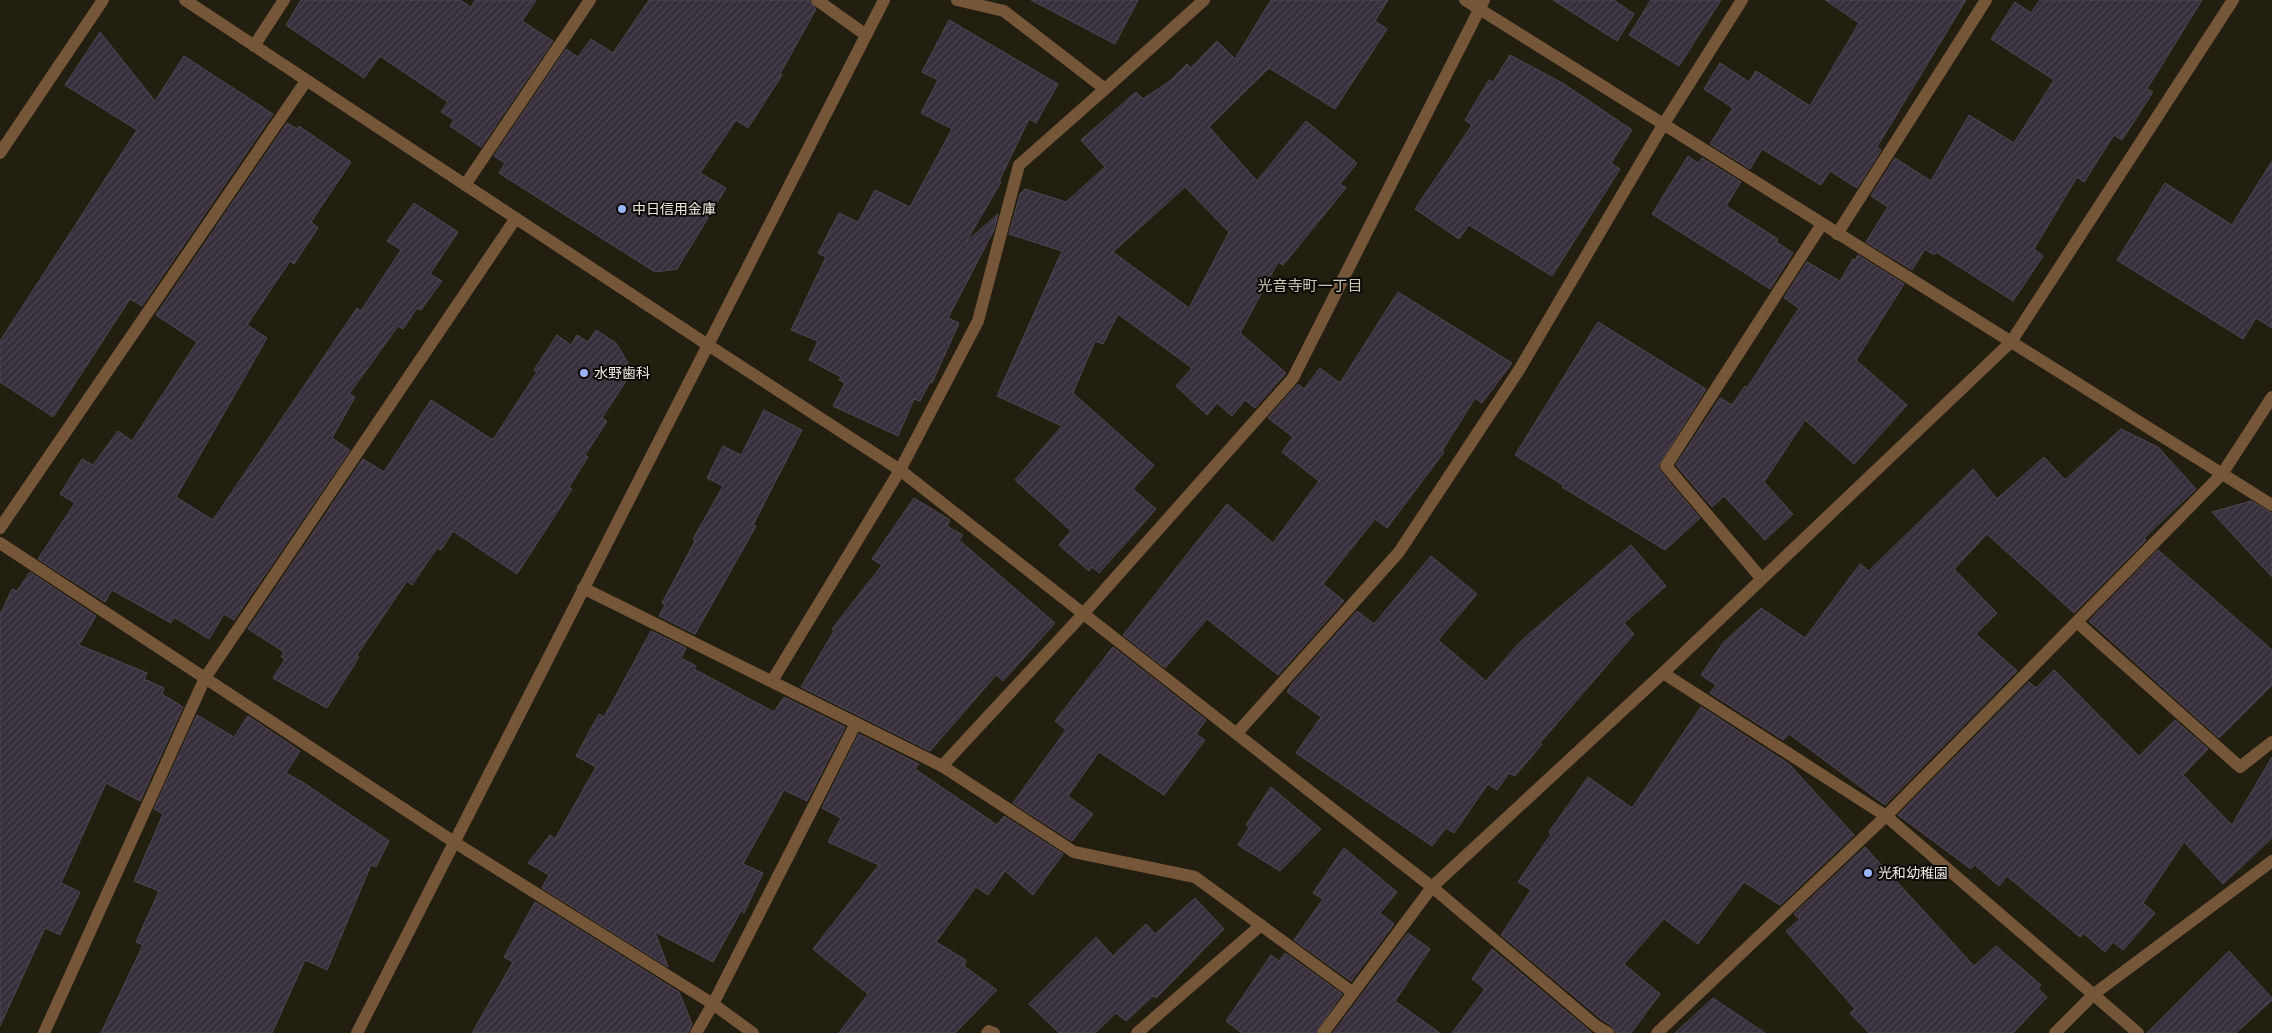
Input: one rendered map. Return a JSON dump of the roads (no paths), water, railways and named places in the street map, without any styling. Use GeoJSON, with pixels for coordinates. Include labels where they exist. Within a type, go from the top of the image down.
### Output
{"type":"FeatureCollection","features":[{"type":"Feature","properties":{"kind":"street"},"geometry":{"type":"LineString","coordinates":[[0,153],[103,0]]}},
{"type":"Feature","properties":{"kind":"street"},"geometry":{"type":"LineString","coordinates":[[185,0],[900,470],[1432,887],[1593,1030],[1608,1033]]}},
{"type":"Feature","properties":{"kind":"street"},"geometry":{"type":"LineString","coordinates":[[254,46],[284,0]]}},
{"type":"Feature","properties":{"kind":"street"},"geometry":{"type":"LineString","coordinates":[[465,185],[590,0]]}},
{"type":"Feature","properties":{"kind":"street"},"geometry":{"type":"LineString","coordinates":[[817,0],[866,35]]}},
{"type":"Feature","properties":{"kind":"street"},"geometry":{"type":"LineString","coordinates":[[357,1033],[884,0]]}},
{"type":"Feature","properties":{"kind":"street"},"geometry":{"type":"LineString","coordinates":[[957,0],[1004,11],[1105,89]]}},
{"type":"Feature","properties":{"kind":"street"},"geometry":{"type":"LineString","coordinates":[[772,681],[900,470],[978,321],[1019,165],[1204,0]]}},
{"type":"Feature","properties":{"kind":"street"},"geometry":{"type":"LineString","coordinates":[[1465,0],[1482,5],[1664,126],[2272,505]]}},
{"type":"Feature","properties":{"kind":"street"},"geometry":{"type":"LineString","coordinates":[[1237,733],[1399,552],[1519,370],[1664,126],[1742,0]]}},
{"type":"Feature","properties":{"kind":"street"},"geometry":{"type":"LineString","coordinates":[[1837,234],[1986,0]]}},
{"type":"Feature","properties":{"kind":"street"},"geometry":{"type":"LineString","coordinates":[[1323,1033],[1432,887],[1663,673],[2011,342],[2233,0]]}},
{"type":"Feature","properties":{"kind":"street"},"geometry":{"type":"LineString","coordinates":[[942,766],[1084,613],[1293,378],[1482,5]]}},
{"type":"Feature","properties":{"kind":"street"},"geometry":{"type":"LineString","coordinates":[[0,528],[306,81]]}},
{"type":"Feature","properties":{"kind":"street"},"geometry":{"type":"LineString","coordinates":[[44,1033],[205,678],[516,218]]}},
{"type":"Feature","properties":{"kind":"street"},"geometry":{"type":"LineString","coordinates":[[1761,578],[1666,466],[1822,224]]}},
{"type":"Feature","properties":{"kind":"street"},"geometry":{"type":"LineString","coordinates":[[1657,1033],[1886,816],[2222,474],[2272,397]]}},
{"type":"Feature","properties":{"kind":"street"},"geometry":{"type":"LineString","coordinates":[[0,543],[454,842],[714,1004],[753,1033]]}},
{"type":"Feature","properties":{"kind":"street"},"geometry":{"type":"LineString","coordinates":[[583,588],[942,766],[1074,852],[1195,877],[1352,992]]}},
{"type":"Feature","properties":{"kind":"street"},"geometry":{"type":"LineString","coordinates":[[2078,622],[2240,767],[2272,742]]}},
{"type":"Feature","properties":{"kind":"street"},"geometry":{"type":"LineString","coordinates":[[1663,673],[1886,816],[2138,1033]]}},
{"type":"Feature","properties":{"kind":"street"},"geometry":{"type":"LineString","coordinates":[[696,1033],[714,1004],[856,723]]}},
{"type":"Feature","properties":{"kind":"street"},"geometry":{"type":"LineString","coordinates":[[2055,1033],[2094,994],[2272,861]]}},
{"type":"Feature","properties":{"kind":"street"},"geometry":{"type":"LineString","coordinates":[[1137,1033],[1261,925]]}},
{"type":"Feature","properties":{"kind":"street"},"geometry":{"type":"LineString","coordinates":[[988,1033],[989,1031],[994,1033]]}},
{"type":"Feature","properties":{"kind":"place","name":"中日信用金庫"},"geometry":{"type":"Point","coordinates":[622,209]}},
{"type":"Feature","properties":{"kind":"place","name":"水野歯科"},"geometry":{"type":"Point","coordinates":[584,373]}},
{"type":"Feature","properties":{"kind":"place","name":"光和幼稚園"},"geometry":{"type":"Point","coordinates":[1868,873]}},
{"type":"Feature","properties":{"kind":"district","name":"光音寺町一丁目"},"geometry":{"type":"Point","coordinates":[1310,286]}}]}
